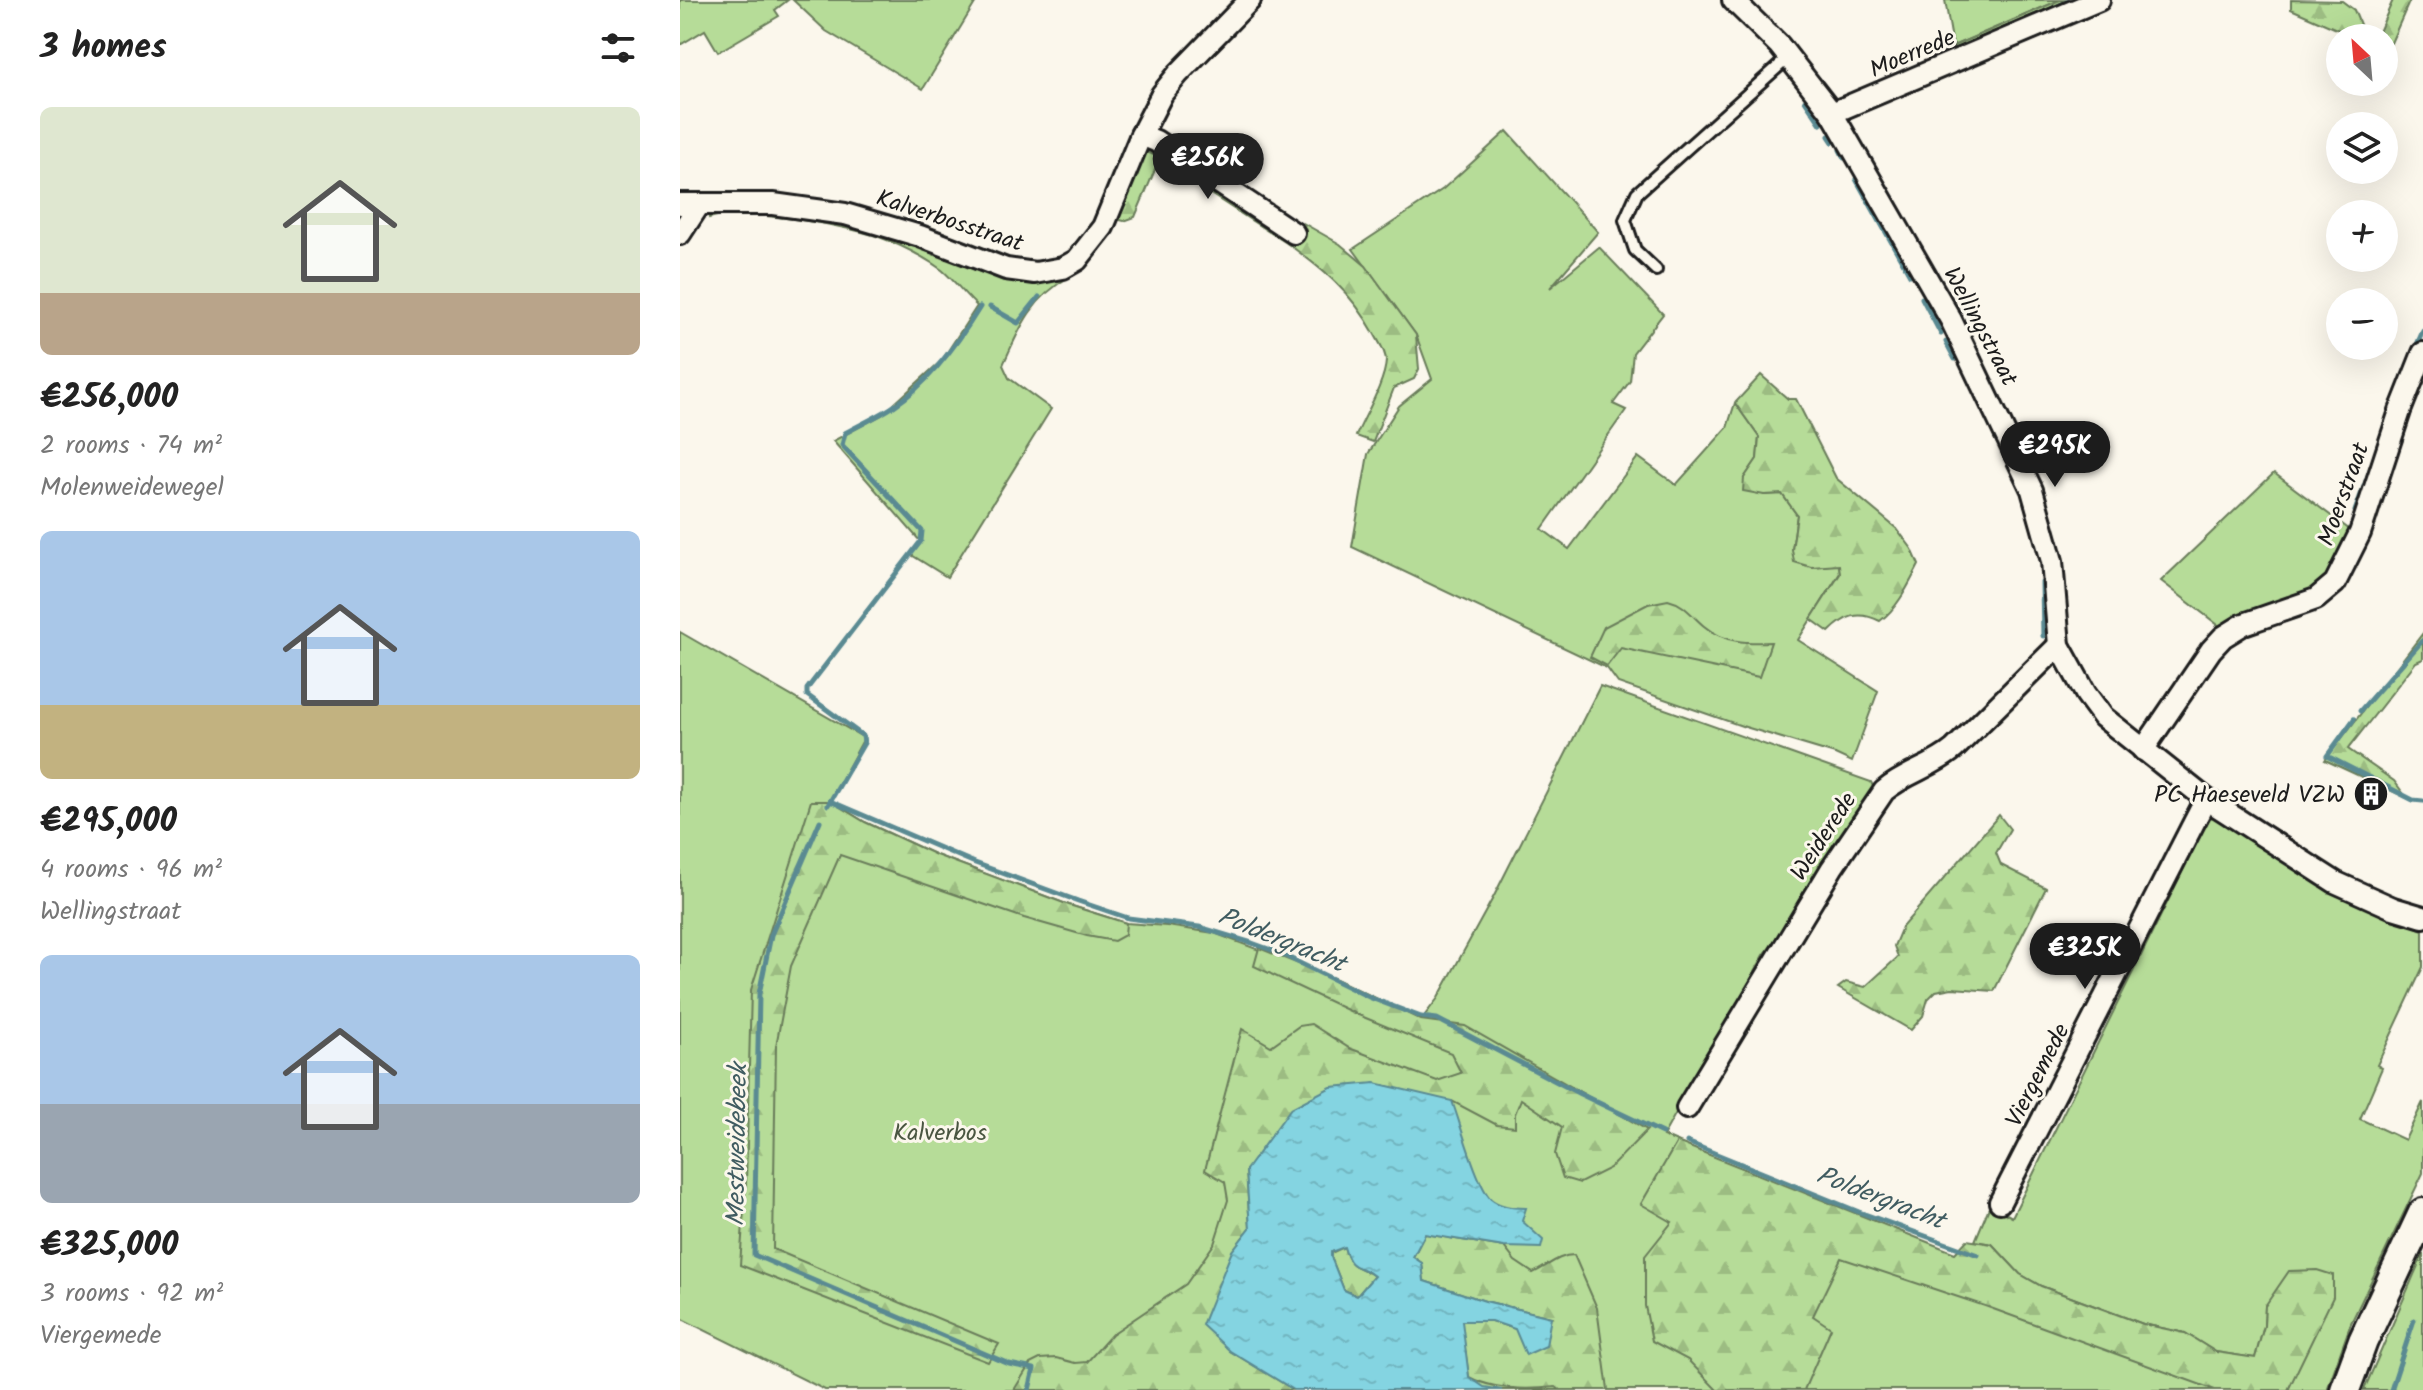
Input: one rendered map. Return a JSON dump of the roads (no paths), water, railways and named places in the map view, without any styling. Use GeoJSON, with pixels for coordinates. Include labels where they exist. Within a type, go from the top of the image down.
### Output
{"type":"FeatureCollection","features":[{"type":"Feature","properties":{"kind":"main road"},"geometry":{"type":"LineString","coordinates":[[2345,1390],[2369,1329],[2423,1213]]}},
{"type":"Feature","properties":{"kind":"street","name":"Kalverbosstraat"},"geometry":{"type":"LineString","coordinates":[[690,205],[773,204],[845,214],[920,236],[1006,269],[1035,273],[1063,268],[1077,260],[1103,227],[1141,135],[1162,94],[1250,0]]}},
{"type":"Feature","properties":{"kind":"street","name":"Wellingstraat"},"geometry":{"type":"LineString","coordinates":[[1733,0],[1789,57],[1832,113],[1951,320],[2032,490],[2052,561],[2059,645],[2086,694],[2103,717],[2206,799],[2335,882],[2393,908],[2423,917]]}},
{"type":"Feature","properties":{"kind":"street","name":"Moerrede"},"geometry":{"type":"LineString","coordinates":[[1832,113],[2099,0]]}},
{"type":"Feature","properties":{"kind":"street"},"geometry":{"type":"LineString","coordinates":[[1141,135],[1156,141],[1294,233]]}},
{"type":"Feature","properties":{"kind":"street"},"geometry":{"type":"LineString","coordinates":[[680,234],[690,205]]}},
{"type":"Feature","properties":{"kind":"street","name":"Moerstraat"},"geometry":{"type":"LineString","coordinates":[[2143,750],[2223,637],[2244,624],[2316,599],[2335,583],[2360,533],[2404,399],[2423,353]]}},
{"type":"Feature","properties":{"kind":"street","name":"Weiderede"},"geometry":{"type":"LineString","coordinates":[[1687,1108],[1824,881],[1884,791],[1894,782],[1940,761],[2059,645]]}},
{"type":"Feature","properties":{"kind":"street","name":"Viergemede"},"geometry":{"type":"LineString","coordinates":[[2000,1202],[2206,799]]}},
{"type":"Feature","properties":{"kind":"lane"},"geometry":{"type":"LineString","coordinates":[[1656,270],[1635,250],[1625,220],[1637,193],[1789,57]]}},
{"type":"Feature","properties":{"kind":"water"},"geometry":{"type":"Polygon","coordinates":[[[1375,1083],[1452,1101],[1486,1192],[1499,1204],[1526,1208],[1522,1221],[1543,1240],[1541,1248],[1504,1247],[1425,1234],[1413,1257],[1422,1263],[1424,1281],[1485,1301],[1551,1317],[1546,1346],[1526,1355],[1515,1329],[1491,1321],[1462,1321],[1469,1377],[1484,1387],[1502,1390],[1294,1390],[1230,1351],[1202,1325],[1232,1251],[1250,1228],[1246,1170],[1291,1108],[1331,1087],[1375,1083]],[[1344,1247],[1331,1252],[1331,1257],[1344,1290],[1357,1296],[1374,1276],[1353,1264],[1344,1247]]]}},
{"type":"Feature","properties":{"kind":"waterway"},"geometry":{"type":"LineString","coordinates":[[2035,17],[2071,0]]}},
{"type":"Feature","properties":{"kind":"waterway"},"geometry":{"type":"LineString","coordinates":[[1805,100],[1821,124]]}},
{"type":"Feature","properties":{"kind":"waterway"},"geometry":{"type":"LineString","coordinates":[[1829,136],[1833,142]]}},
{"type":"Feature","properties":{"kind":"waterway"},"geometry":{"type":"LineString","coordinates":[[1840,150],[1844,158]]}},
{"type":"Feature","properties":{"kind":"waterway"},"geometry":{"type":"LineString","coordinates":[[1856,179],[1910,275]]}},
{"type":"Feature","properties":{"kind":"waterway","name":"Mestweidebeek"},"geometry":{"type":"LineString","coordinates":[[990,307],[1018,323],[1039,297]]}},
{"type":"Feature","properties":{"kind":"waterway"},"geometry":{"type":"LineString","coordinates":[[1922,298],[1941,334]]}},
{"type":"Feature","properties":{"kind":"waterway","name":"Mestweidebeek"},"geometry":{"type":"LineString","coordinates":[[828,805],[864,743],[863,736],[807,695],[807,689],[921,541],[922,531],[842,445],[845,433],[888,410],[919,386],[952,348],[980,307]]}},
{"type":"Feature","properties":{"kind":"waterway"},"geometry":{"type":"LineString","coordinates":[[2414,351],[2423,331]]}},
{"type":"Feature","properties":{"kind":"waterway"},"geometry":{"type":"LineString","coordinates":[[1946,342],[1955,359]]}},
{"type":"Feature","properties":{"kind":"waterway"},"geometry":{"type":"LineString","coordinates":[[2355,511],[2378,448]]}},
{"type":"Feature","properties":{"kind":"waterway"},"geometry":{"type":"LineString","coordinates":[[2042,583],[2043,636]]}},
{"type":"Feature","properties":{"kind":"waterway"},"geometry":{"type":"LineString","coordinates":[[2360,711],[2422,641]]}},
{"type":"Feature","properties":{"kind":"waterway"},"geometry":{"type":"LineString","coordinates":[[2354,719],[2327,756],[2413,800],[2423,801]]}},
{"type":"Feature","properties":{"kind":"waterway","name":"Poldergracht"},"geometry":{"type":"LineString","coordinates":[[830,801],[975,863],[1128,918],[1199,927],[1277,952],[1371,998],[1421,1017],[1437,1019],[1662,1133]]}},
{"type":"Feature","properties":{"kind":"waterway","name":"Mestweidebeek"},"geometry":{"type":"LineString","coordinates":[[820,821],[771,935],[759,994],[754,1255],[1009,1364],[1034,1369],[1029,1390]]}},
{"type":"Feature","properties":{"kind":"waterway","name":"Poldergracht"},"geometry":{"type":"LineString","coordinates":[[1687,1142],[1859,1212],[1978,1255]]}},
{"type":"Feature","properties":{"kind":"waterway"},"geometry":{"type":"LineString","coordinates":[[2391,1390],[2414,1320]]}},
{"type":"Feature","properties":{"kind":"place","name":"PC Haeseveld VZW"},"geometry":{"type":"Point","coordinates":[2371,794]}},
{"type":"Feature","properties":{"kind":"park label","name":"Kalverbos"},"geometry":{"type":"Point","coordinates":[940,1132]}}]}
